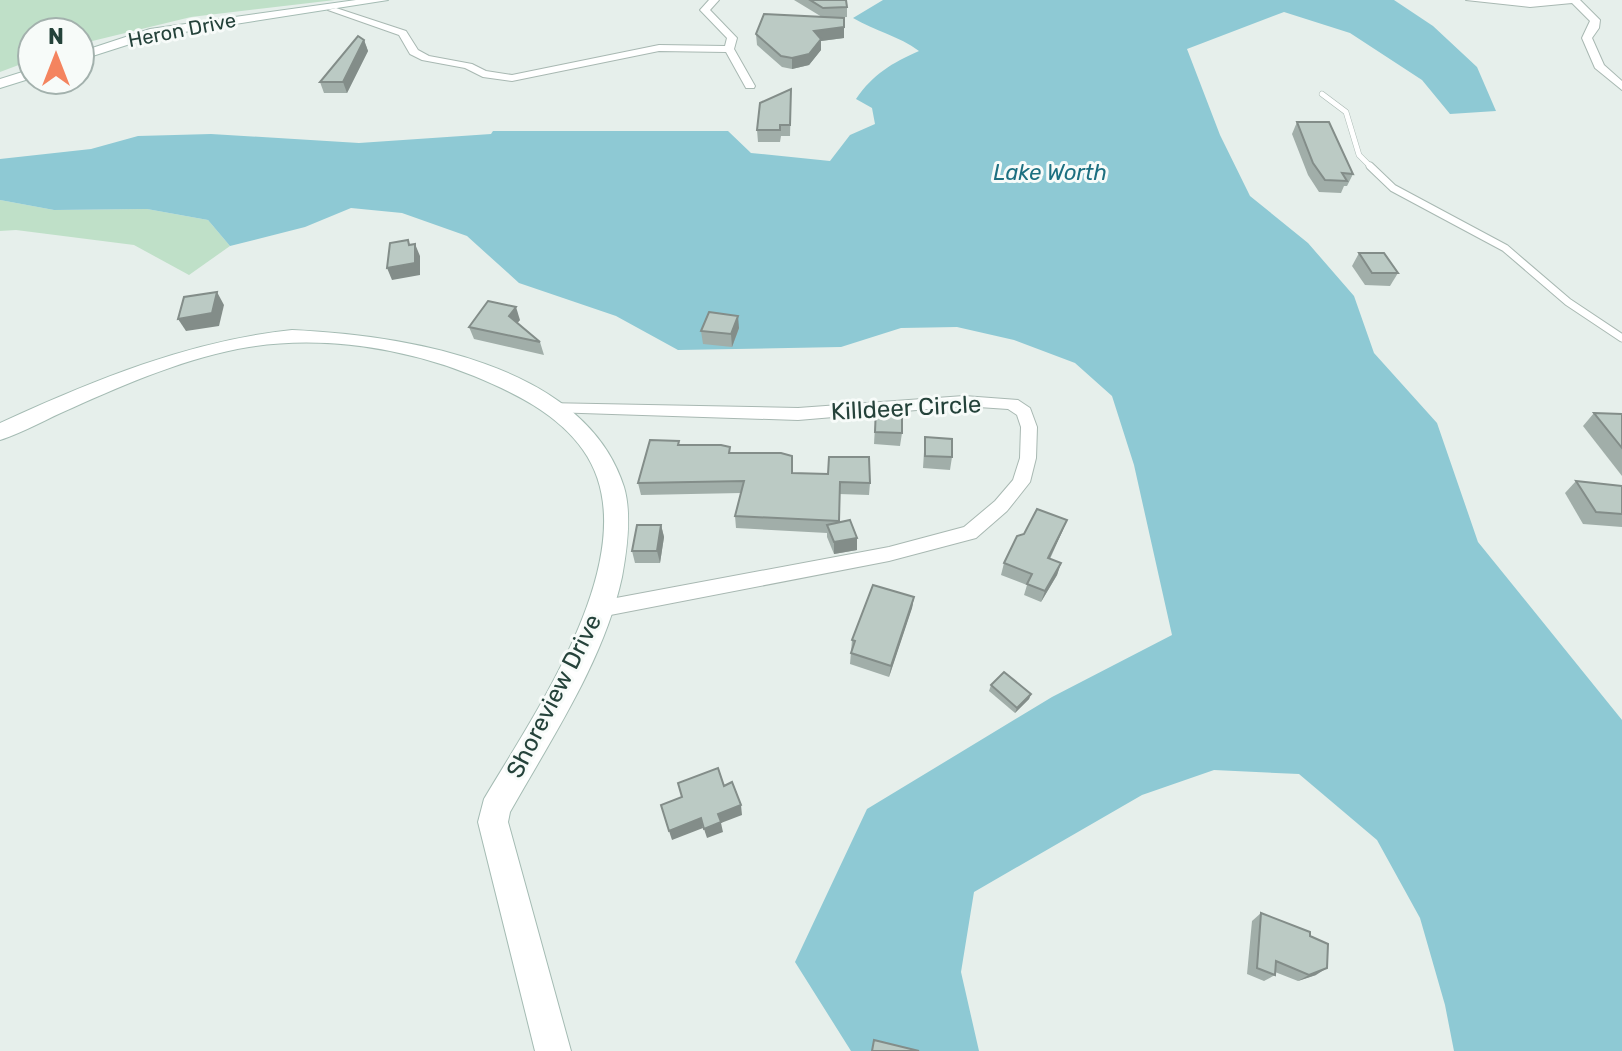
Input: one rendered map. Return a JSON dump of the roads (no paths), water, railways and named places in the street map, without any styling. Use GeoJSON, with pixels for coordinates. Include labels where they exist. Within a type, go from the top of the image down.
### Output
{"type":"FeatureCollection","features":[{"type":"Feature","properties":{"kind":"street","name":"Heron Drive"},"geometry":{"type":"LineString","coordinates":[[96,51],[150,33],[333,10],[382,0]]}},
{"type":"Feature","properties":{"kind":"street"},"geometry":{"type":"LineString","coordinates":[[714,0],[705,10],[732,38],[729,49],[750,86]]}},
{"type":"Feature","properties":{"kind":"street"},"geometry":{"type":"LineString","coordinates":[[1471,0],[1530,4],[1574,0],[1595,20],[1587,38],[1593,57],[1622,87]]}},
{"type":"Feature","properties":{"kind":"street"},"geometry":{"type":"LineString","coordinates":[[333,10],[403,33],[414,52],[426,58],[507,77],[528,76],[659,48],[729,49]]}},
{"type":"Feature","properties":{"kind":"street","name":"Shoreview Drive"},"geometry":{"type":"LineString","coordinates":[[0,432],[112,382],[162,364],[252,340],[312,338],[405,348],[491,373],[551,407],[588,441],[612,488],[614,548],[600,609],[495,809],[493,822],[553,1051]]}},
{"type":"Feature","properties":{"kind":"street","name":"Killdeer Circle"},"geometry":{"type":"LineString","coordinates":[[551,407],[798,414],[964,401],[1012,404],[1024,412],[1029,427],[1028,458],[1021,482],[1001,506],[970,533],[889,554],[600,609]]}},
{"type":"Feature","properties":{"kind":"lane"},"geometry":{"type":"LineString","coordinates":[[1322,94],[1346,112],[1359,155],[1393,188],[1505,248],[1568,302],[1622,338]]}},
{"type":"Feature","properties":{"kind":"water","name":"Lake Worth"},"geometry":{"type":"Polygon","coordinates":[[[883,0],[1394,0],[1433,26],[1477,67],[1496,111],[1450,114],[1422,80],[1350,33],[1284,12],[1187,49],[1220,135],[1250,196],[1308,243],[1354,296],[1374,353],[1437,423],[1478,542],[1622,720],[1622,1051],[1454,1051],[1445,1005],[1420,918],[1377,840],[1299,774],[1214,770],[1142,795],[974,892],[961,972],[979,1051],[851,1051],[795,962],[867,809],[1052,697],[1172,635],[1134,465],[1112,396],[1075,363],[1014,340],[957,327],[901,328],[841,347],[678,350],[616,316],[519,283],[467,236],[402,213],[351,208],[305,227],[230,246],[208,220],[147,209],[54,210],[0,200],[0,159],[91,149],[138,136],[211,134],[359,143],[491,134],[493,131],[728,131],[751,153],[830,161],[850,135],[875,124],[872,108],[856,99],[862,90],[884,70],[919,51],[853,18],[883,0]]]}}]}
